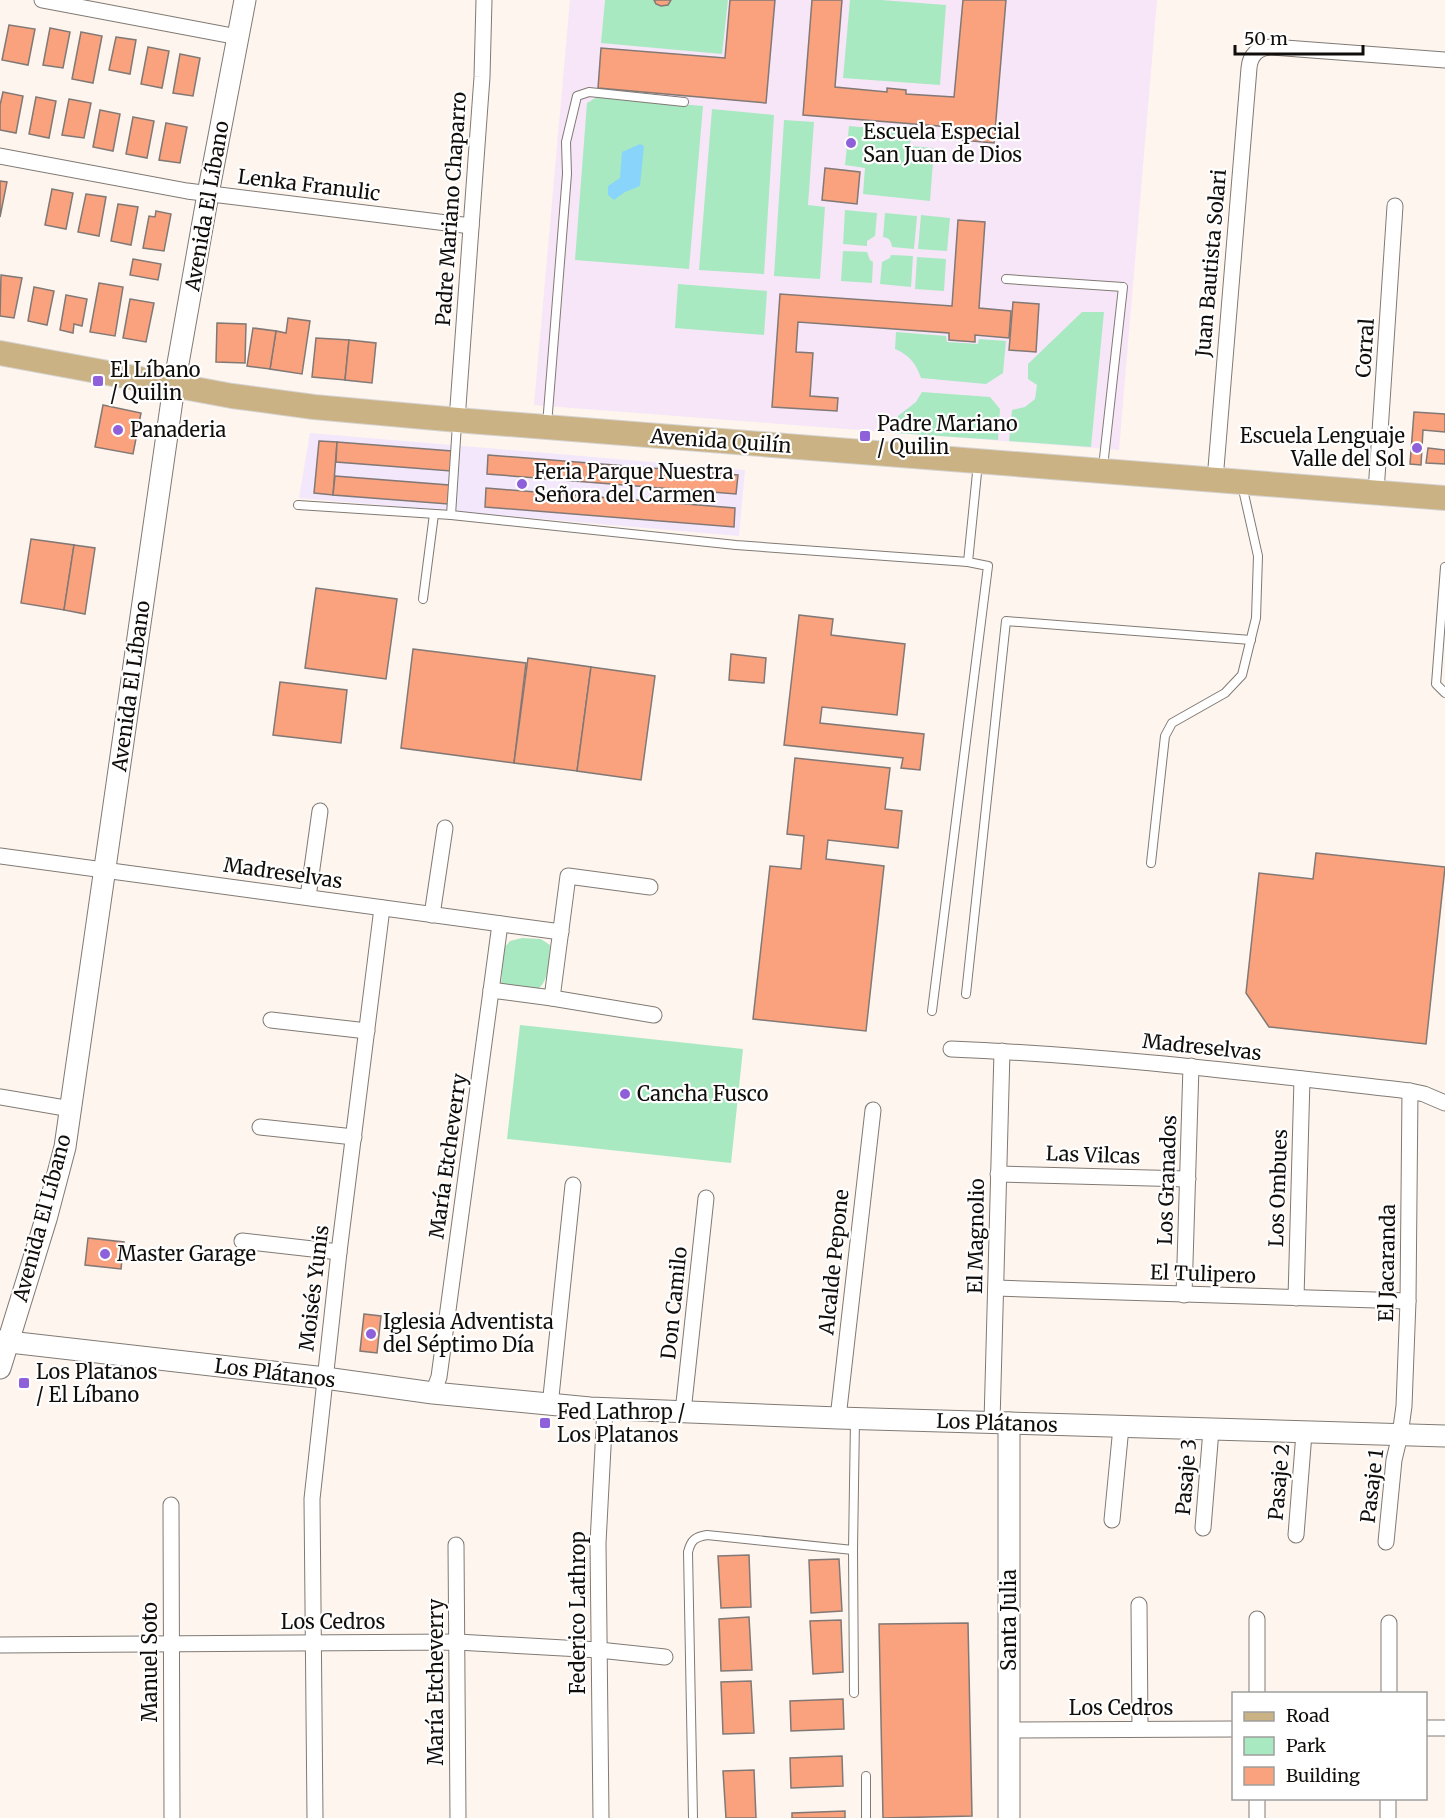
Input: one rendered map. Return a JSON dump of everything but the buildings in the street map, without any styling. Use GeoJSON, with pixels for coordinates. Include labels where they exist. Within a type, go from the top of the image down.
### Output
{"type":"FeatureCollection","features":[{"type":"Feature","properties":{"kind":"main road","name":"Avenida Quilín"},"geometry":{"type":"LineString","coordinates":[[0,353],[273,402],[457,420],[1445,498]]}},
{"type":"Feature","properties":{"kind":"street"},"geometry":{"type":"LineString","coordinates":[[42,0],[238,37]]}},
{"type":"Feature","properties":{"kind":"street","name":"Avenida El Líbano"},"geometry":{"type":"LineString","coordinates":[[0,1368],[4,1342],[56,1183],[71,1109],[174,386],[245,0]]}},
{"type":"Feature","properties":{"kind":"street","name":"Padre Mariano Chaparro"},"geometry":{"type":"LineString","coordinates":[[457,420],[482,78],[484,0]]}},
{"type":"Feature","properties":{"kind":"street","name":"Juan Bautista Solari"},"geometry":{"type":"LineString","coordinates":[[1215,480],[1249,62],[1255,52],[1266,47],[1445,60]]}},
{"type":"Feature","properties":{"kind":"street","name":"Lenka Franulic"},"geometry":{"type":"LineString","coordinates":[[0,156],[208,194],[471,226]]}},
{"type":"Feature","properties":{"kind":"street","name":"Corral"},"geometry":{"type":"LineString","coordinates":[[1376,492],[1395,206]]}},
{"type":"Feature","properties":{"kind":"street"},"geometry":{"type":"LineString","coordinates":[[308,897],[320,811]]}},
{"type":"Feature","properties":{"kind":"street"},"geometry":{"type":"LineString","coordinates":[[432,915],[445,828]]}},
{"type":"Feature","properties":{"kind":"street","name":"Madreselvas"},"geometry":{"type":"LineString","coordinates":[[0,856],[561,932]]}},
{"type":"Feature","properties":{"kind":"street"},"geometry":{"type":"LineString","coordinates":[[552,998],[568,876],[650,887]]}},
{"type":"Feature","properties":{"kind":"street","name":"Moisés Yunis"},"geometry":{"type":"LineString","coordinates":[[315,1818],[312,1499],[339,1252],[382,908]]}},
{"type":"Feature","properties":{"kind":"street","name":"María Etcheverry"},"geometry":{"type":"LineString","coordinates":[[433,1393],[439,1377],[500,924]]}},
{"type":"Feature","properties":{"kind":"street"},"geometry":{"type":"LineString","coordinates":[[491,990],[654,1015]]}},
{"type":"Feature","properties":{"kind":"street"},"geometry":{"type":"LineString","coordinates":[[271,1020],[367,1031]]}},
{"type":"Feature","properties":{"kind":"street","name":"Madreselvas"},"geometry":{"type":"LineString","coordinates":[[951,1049],[1191,1066],[1410,1091],[1445,1103]]}},
{"type":"Feature","properties":{"kind":"street","name":"El Magnolio"},"geometry":{"type":"LineString","coordinates":[[1001,1423],[996,1288],[1002,1051]]}},
{"type":"Feature","properties":{"kind":"street","name":"Los Granados"},"geometry":{"type":"LineString","coordinates":[[1185,1294],[1191,1066]]}},
{"type":"Feature","properties":{"kind":"street","name":"Los Ombues"},"geometry":{"type":"LineString","coordinates":[[1296,1298],[1302,1079]]}},
{"type":"Feature","properties":{"kind":"street","name":"El Jacaranda"},"geometry":{"type":"LineString","coordinates":[[1400,1435],[1404,1406],[1408,1301],[1410,1091]]}},
{"type":"Feature","properties":{"kind":"street"},"geometry":{"type":"LineString","coordinates":[[0,1097],[71,1109]]}},
{"type":"Feature","properties":{"kind":"street","name":"Alcalde Pepone"},"geometry":{"type":"LineString","coordinates":[[847,1418],[873,1110]]}},
{"type":"Feature","properties":{"kind":"street"},"geometry":{"type":"LineString","coordinates":[[260,1127],[354,1137]]}},
{"type":"Feature","properties":{"kind":"street","name":"Las Vilcas"},"geometry":{"type":"LineString","coordinates":[[998,1174],[1188,1179]]}},
{"type":"Feature","properties":{"kind":"street"},"geometry":{"type":"LineString","coordinates":[[550,1406],[573,1185]]}},
{"type":"Feature","properties":{"kind":"street","name":"Don Camilo"},"geometry":{"type":"LineString","coordinates":[[683,1412],[706,1198]]}},
{"type":"Feature","properties":{"kind":"street"},"geometry":{"type":"LineString","coordinates":[[242,1241],[339,1252]]}},
{"type":"Feature","properties":{"kind":"street","name":"El Tulipero"},"geometry":{"type":"LineString","coordinates":[[996,1288],[1408,1301]]}},
{"type":"Feature","properties":{"kind":"street","name":"Los Plátanos"},"geometry":{"type":"LineString","coordinates":[[4,1342],[550,1406],[847,1418],[1445,1436]]}},
{"type":"Feature","properties":{"kind":"street","name":"Federico Lathrop"},"geometry":{"type":"LineString","coordinates":[[601,1818],[598,1543],[604,1409]]}},
{"type":"Feature","properties":{"kind":"street","name":"Santa Julia"},"geometry":{"type":"LineString","coordinates":[[1001,1423],[1010,1818]]}},
{"type":"Feature","properties":{"kind":"street"},"geometry":{"type":"LineString","coordinates":[[1112,1520],[1120,1427]]}},
{"type":"Feature","properties":{"kind":"street","name":"Pasaje 3"},"geometry":{"type":"LineString","coordinates":[[1203,1528],[1211,1430]]}},
{"type":"Feature","properties":{"kind":"street","name":"Pasaje 2"},"geometry":{"type":"LineString","coordinates":[[1296,1535],[1304,1433]]}},
{"type":"Feature","properties":{"kind":"street","name":"Pasaje 1"},"geometry":{"type":"LineString","coordinates":[[1386,1542],[1394,1460],[1400,1435]]}},
{"type":"Feature","properties":{"kind":"street","name":"Manuel Soto"},"geometry":{"type":"LineString","coordinates":[[171,1505],[172,1818]]}},
{"type":"Feature","properties":{"kind":"street","name":"María Etcheverry"},"geometry":{"type":"LineString","coordinates":[[456,1545],[459,1818]]}},
{"type":"Feature","properties":{"kind":"street"},"geometry":{"type":"LineString","coordinates":[[1139,1605],[1140,1729]]}},
{"type":"Feature","properties":{"kind":"street"},"geometry":{"type":"LineString","coordinates":[[1257,1619],[1257,1692]]}},
{"type":"Feature","properties":{"kind":"street"},"geometry":{"type":"LineString","coordinates":[[1389,1623],[1389,1692]]}},
{"type":"Feature","properties":{"kind":"street","name":"Los Cedros"},"geometry":{"type":"LineString","coordinates":[[0,1645],[457,1642],[599,1650],[665,1657]]}},
{"type":"Feature","properties":{"kind":"street"},"geometry":{"type":"LineString","coordinates":[[1427,1728],[1445,1728]]}},
{"type":"Feature","properties":{"kind":"street","name":"Los Cedros"},"geometry":{"type":"LineString","coordinates":[[1009,1730],[1232,1729]]}},
{"type":"Feature","properties":{"kind":"street"},"geometry":{"type":"LineString","coordinates":[[1257,1800],[1257,1818]]}},
{"type":"Feature","properties":{"kind":"street"},"geometry":{"type":"LineString","coordinates":[[1388,1800],[1388,1818]]}},
{"type":"Feature","properties":{"kind":"lane"},"geometry":{"type":"LineString","coordinates":[[546,427],[567,174],[566,142],[577,96],[589,92],[684,102]]}},
{"type":"Feature","properties":{"kind":"lane"},"geometry":{"type":"LineString","coordinates":[[1006,279],[1123,287],[1102,471]]}},
{"type":"Feature","properties":{"kind":"lane"},"geometry":{"type":"LineString","coordinates":[[451,515],[457,420]]}},
{"type":"Feature","properties":{"kind":"lane"},"geometry":{"type":"LineString","coordinates":[[968,562],[978,461]]}},
{"type":"Feature","properties":{"kind":"lane"},"geometry":{"type":"LineString","coordinates":[[1151,863],[1165,736],[1172,723],[1225,693],[1242,675],[1251,640],[1256,618],[1258,556],[1241,482]]}},
{"type":"Feature","properties":{"kind":"lane"},"geometry":{"type":"LineString","coordinates":[[298,505],[451,515],[736,544],[968,562],[988,566],[932,1011]]}},
{"type":"Feature","properties":{"kind":"lane"},"geometry":{"type":"LineString","coordinates":[[423,599],[434,514]]}},
{"type":"Feature","properties":{"kind":"lane"},"geometry":{"type":"LineString","coordinates":[[1445,567],[1436,684],[1445,693]]}},
{"type":"Feature","properties":{"kind":"lane"},"geometry":{"type":"LineString","coordinates":[[966,994],[1006,621],[1251,640]]}},
{"type":"Feature","properties":{"kind":"lane"},"geometry":{"type":"LineString","coordinates":[[847,1418],[853,1550],[854,1693]]}},
{"type":"Feature","properties":{"kind":"lane"},"geometry":{"type":"LineString","coordinates":[[693,1818],[688,1552],[690,1545],[699,1536],[707,1535],[853,1550]]}},
{"type":"Feature","properties":{"kind":"lane"},"geometry":{"type":"LineString","coordinates":[[866,1776],[866,1818]]}},
{"type":"Feature","properties":{"kind":"shaded area","name":"Escuela Especial San Juan de Dios"},"geometry":{"type":"Polygon","coordinates":[[[570,0],[1157,0],[1119,450],[534,405],[570,0]]]}},
{"type":"Feature","properties":{"kind":"shaded area","name":"Feria Parque Nuestra Señora del Carmen"},"geometry":{"type":"Polygon","coordinates":[[[310,433],[745,470],[739,536],[299,498],[310,433]]]}},
{"type":"Feature","properties":{"kind":"green space"},"geometry":{"type":"Polygon","coordinates":[[[605,0],[728,0],[722,54],[601,43],[605,0]]]}},
{"type":"Feature","properties":{"kind":"green space"},"geometry":{"type":"Polygon","coordinates":[[[850,0],[946,5],[940,85],[843,78],[850,0]]]}},
{"type":"Feature","properties":{"kind":"green space"},"geometry":{"type":"Polygon","coordinates":[[[597,97],[703,106],[689,269],[575,260],[587,103],[597,97]]]}},
{"type":"Feature","properties":{"kind":"green space"},"geometry":{"type":"Polygon","coordinates":[[[712,109],[774,115],[764,274],[699,270],[712,109]]]}},
{"type":"Feature","properties":{"kind":"green space"},"geometry":{"type":"Polygon","coordinates":[[[784,120],[814,122],[808,205],[825,207],[820,279],[774,276],[784,120]]]}},
{"type":"Feature","properties":{"kind":"green space"},"geometry":{"type":"Polygon","coordinates":[[[849,126],[911,132],[910,146],[934,148],[930,201],[863,194],[865,168],[845,165],[849,126]]]}},
{"type":"Feature","properties":{"kind":"green space"},"geometry":{"type":"Polygon","coordinates":[[[845,210],[877,213],[875,236],[867,241],[867,246],[843,244],[845,210]]]}},
{"type":"Feature","properties":{"kind":"green space"},"geometry":{"type":"Polygon","coordinates":[[[885,213],[917,216],[914,249],[892,247],[889,240],[883,237],[885,213]]]}},
{"type":"Feature","properties":{"kind":"green space"},"geometry":{"type":"Polygon","coordinates":[[[921,215],[950,218],[947,251],[918,249],[921,215]]]}},
{"type":"Feature","properties":{"kind":"green space"},"geometry":{"type":"Polygon","coordinates":[[[843,251],[867,252],[873,262],[872,283],[841,281],[843,251]]]}},
{"type":"Feature","properties":{"kind":"green space"},"geometry":{"type":"Polygon","coordinates":[[[891,255],[913,256],[911,287],[880,284],[882,262],[891,255]]]}},
{"type":"Feature","properties":{"kind":"green space"},"geometry":{"type":"Polygon","coordinates":[[[917,257],[946,259],[944,291],[915,289],[917,257]]]}},
{"type":"Feature","properties":{"kind":"green space"},"geometry":{"type":"Polygon","coordinates":[[[678,284],[767,291],[764,335],[675,328],[678,284]]]}},
{"type":"Feature","properties":{"kind":"green space"},"geometry":{"type":"Polygon","coordinates":[[[1082,312],[1104,312],[1091,447],[1009,441],[1012,410],[1025,407],[1035,399],[1037,385],[1028,379],[1028,364],[1082,312]]]}},
{"type":"Feature","properties":{"kind":"green space"},"geometry":{"type":"Polygon","coordinates":[[[896,332],[946,336],[947,342],[978,344],[979,339],[1006,341],[1003,373],[986,384],[921,378],[911,360],[895,349],[896,332]]]}},
{"type":"Feature","properties":{"kind":"green space"},"geometry":{"type":"Polygon","coordinates":[[[922,392],[990,397],[1000,409],[998,440],[896,433],[898,416],[916,402],[922,392]]]}},
{"type":"Feature","properties":{"kind":"green space"},"geometry":{"type":"Polygon","coordinates":[[[522,938],[541,939],[550,945],[546,976],[541,987],[536,991],[501,985],[504,948],[510,941],[522,938]]]}},
{"type":"Feature","properties":{"kind":"green space","name":"Cancha Fusco"},"geometry":{"type":"Polygon","coordinates":[[[520,1025],[743,1049],[731,1163],[507,1139],[520,1025]]]}},
{"type":"Feature","properties":{"kind":"water"},"geometry":{"type":"Polygon","coordinates":[[[640,144],[644,146],[640,186],[625,192],[614,200],[608,195],[608,186],[620,178],[622,152],[640,144]]]}},
{"type":"Feature","properties":{"kind":"place","name":"Escuela Especial San Juan de Dios"},"geometry":{"type":"Point","coordinates":[851,143]}},
{"type":"Feature","properties":{"kind":"place","name":"El Líbano / Quilin"},"geometry":{"type":"Point","coordinates":[98,381]}},
{"type":"Feature","properties":{"kind":"place","name":"Panaderia"},"geometry":{"type":"Point","coordinates":[118,430]}},
{"type":"Feature","properties":{"kind":"place","name":"Padre Mariano / Quilin"},"geometry":{"type":"Point","coordinates":[865,436]}},
{"type":"Feature","properties":{"kind":"place","name":"Escuela Lenguaje Valle del Sol"},"geometry":{"type":"Point","coordinates":[1417,448]}},
{"type":"Feature","properties":{"kind":"place","name":"Feria Parque Nuestra Señora del Carmen"},"geometry":{"type":"Point","coordinates":[522,484]}},
{"type":"Feature","properties":{"kind":"place","name":"Cancha Fusco"},"geometry":{"type":"Point","coordinates":[625,1094]}},
{"type":"Feature","properties":{"kind":"place","name":"Master Garage"},"geometry":{"type":"Point","coordinates":[105,1254]}},
{"type":"Feature","properties":{"kind":"place","name":"Iglesia Adventista del Séptimo Día"},"geometry":{"type":"Point","coordinates":[371,1334]}},
{"type":"Feature","properties":{"kind":"place","name":"Los Platanos / El Líbano"},"geometry":{"type":"Point","coordinates":[24,1383]}},
{"type":"Feature","properties":{"kind":"place","name":"Fed Lathrop / Los Platanos"},"geometry":{"type":"Point","coordinates":[545,1423]}}]}
